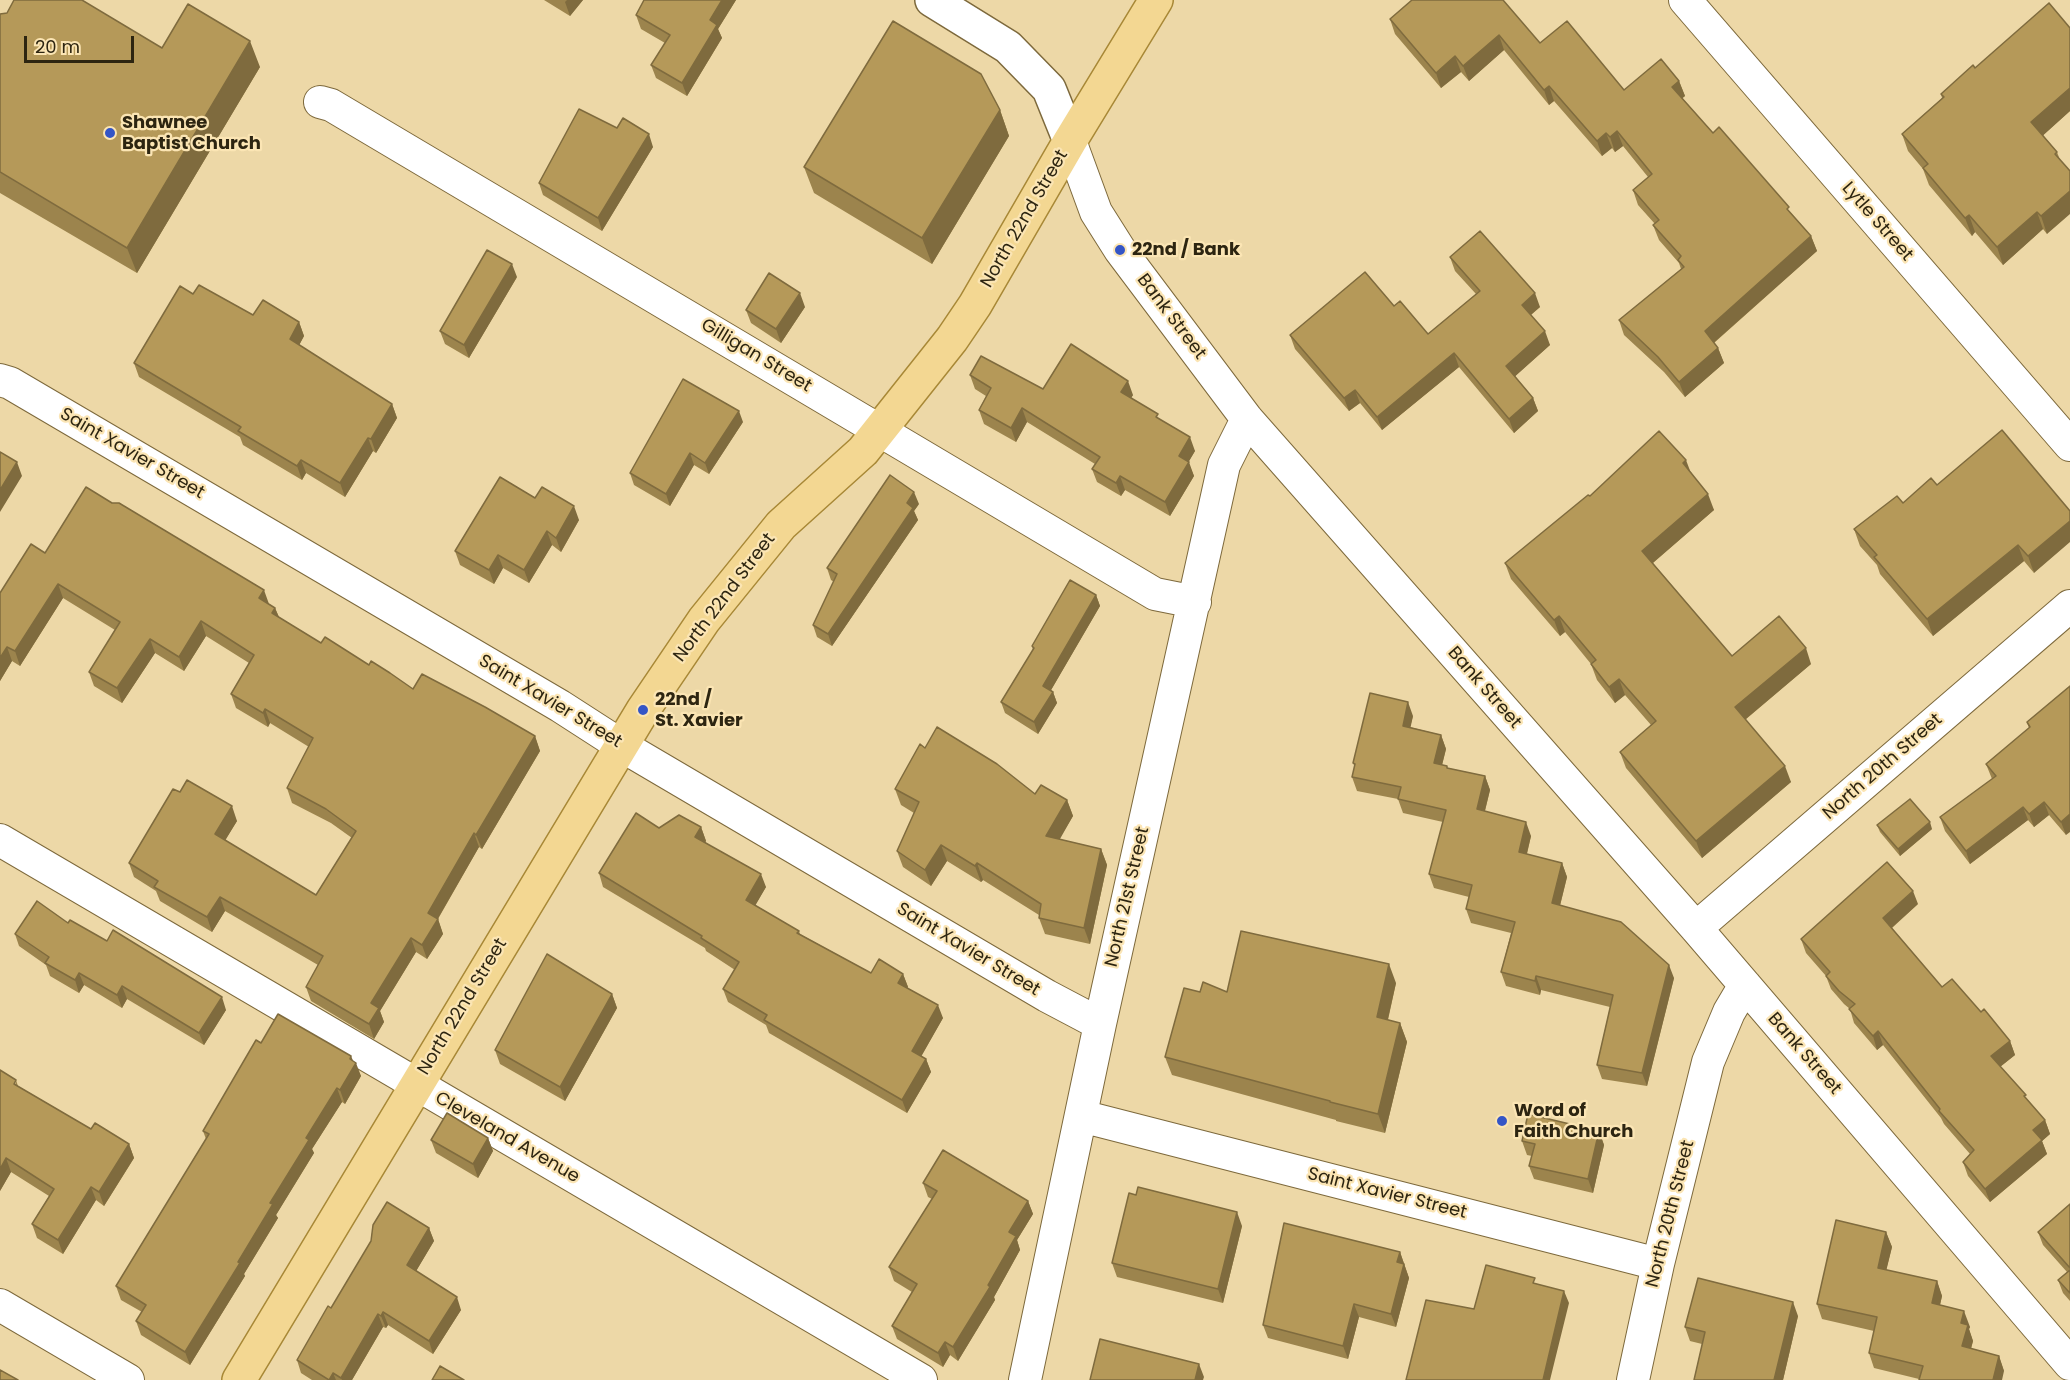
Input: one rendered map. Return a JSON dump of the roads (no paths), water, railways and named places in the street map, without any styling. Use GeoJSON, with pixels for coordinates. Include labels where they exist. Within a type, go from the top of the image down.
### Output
{"type":"FeatureCollection","features":[{"type":"Feature","properties":{"kind":"main road","name":"North 22nd Street"},"geometry":{"type":"LineString","coordinates":[[239,1380],[643,710],[704,620],[781,525],[863,451],[952,339],[975,305],[1070,141],[1156,0]]}},
{"type":"Feature","properties":{"kind":"street","name":"Bank Street"},"geometry":{"type":"LineString","coordinates":[[932,0],[1008,47],[1049,89],[1096,212],[1120,250],[1247,419],[1696,928],[2070,1364]]}},
{"type":"Feature","properties":{"kind":"street","name":"Lytle Street"},"geometry":{"type":"LineString","coordinates":[[1685,0],[2070,445]]}},
{"type":"Feature","properties":{"kind":"street","name":"Gilligan Street"},"geometry":{"type":"LineString","coordinates":[[321,102],[341,110],[1155,594],[1195,602]]}},
{"type":"Feature","properties":{"kind":"street","name":"Saint Xavier Street"},"geometry":{"type":"LineString","coordinates":[[0,380],[10,383],[530,688],[622,746],[1047,996],[1100,1024]]}},
{"type":"Feature","properties":{"kind":"street","name":"North 21st Street"},"geometry":{"type":"LineString","coordinates":[[1026,1380],[1100,1024],[1224,465],[1247,419]]}},
{"type":"Feature","properties":{"kind":"street","name":"North 20th Street"},"geometry":{"type":"LineString","coordinates":[[1696,928],[2070,606]]}},
{"type":"Feature","properties":{"kind":"street","name":"Cleveland Avenue"},"geometry":{"type":"LineString","coordinates":[[0,840],[921,1380]]}},
{"type":"Feature","properties":{"kind":"street","name":"North 20th Street"},"geometry":{"type":"LineString","coordinates":[[1633,1380],[1658,1264],[1708,1062],[1729,1012],[1744,985]]}},
{"type":"Feature","properties":{"kind":"street","name":"Saint Xavier Street"},"geometry":{"type":"LineString","coordinates":[[1081,1116],[1658,1264]]}},
{"type":"Feature","properties":{"kind":"street"},"geometry":{"type":"LineString","coordinates":[[0,1305],[128,1380]]}},
{"type":"Feature","properties":{"kind":"place","name":"Shawnee Baptist Church"},"geometry":{"type":"Point","coordinates":[110,133]}},
{"type":"Feature","properties":{"kind":"place","name":"22nd / Bank"},"geometry":{"type":"Point","coordinates":[1120,250]}},
{"type":"Feature","properties":{"kind":"place","name":"22nd / St. Xavier"},"geometry":{"type":"Point","coordinates":[643,710]}},
{"type":"Feature","properties":{"kind":"place","name":"Word of Faith Church"},"geometry":{"type":"Point","coordinates":[1502,1121]}}]}
